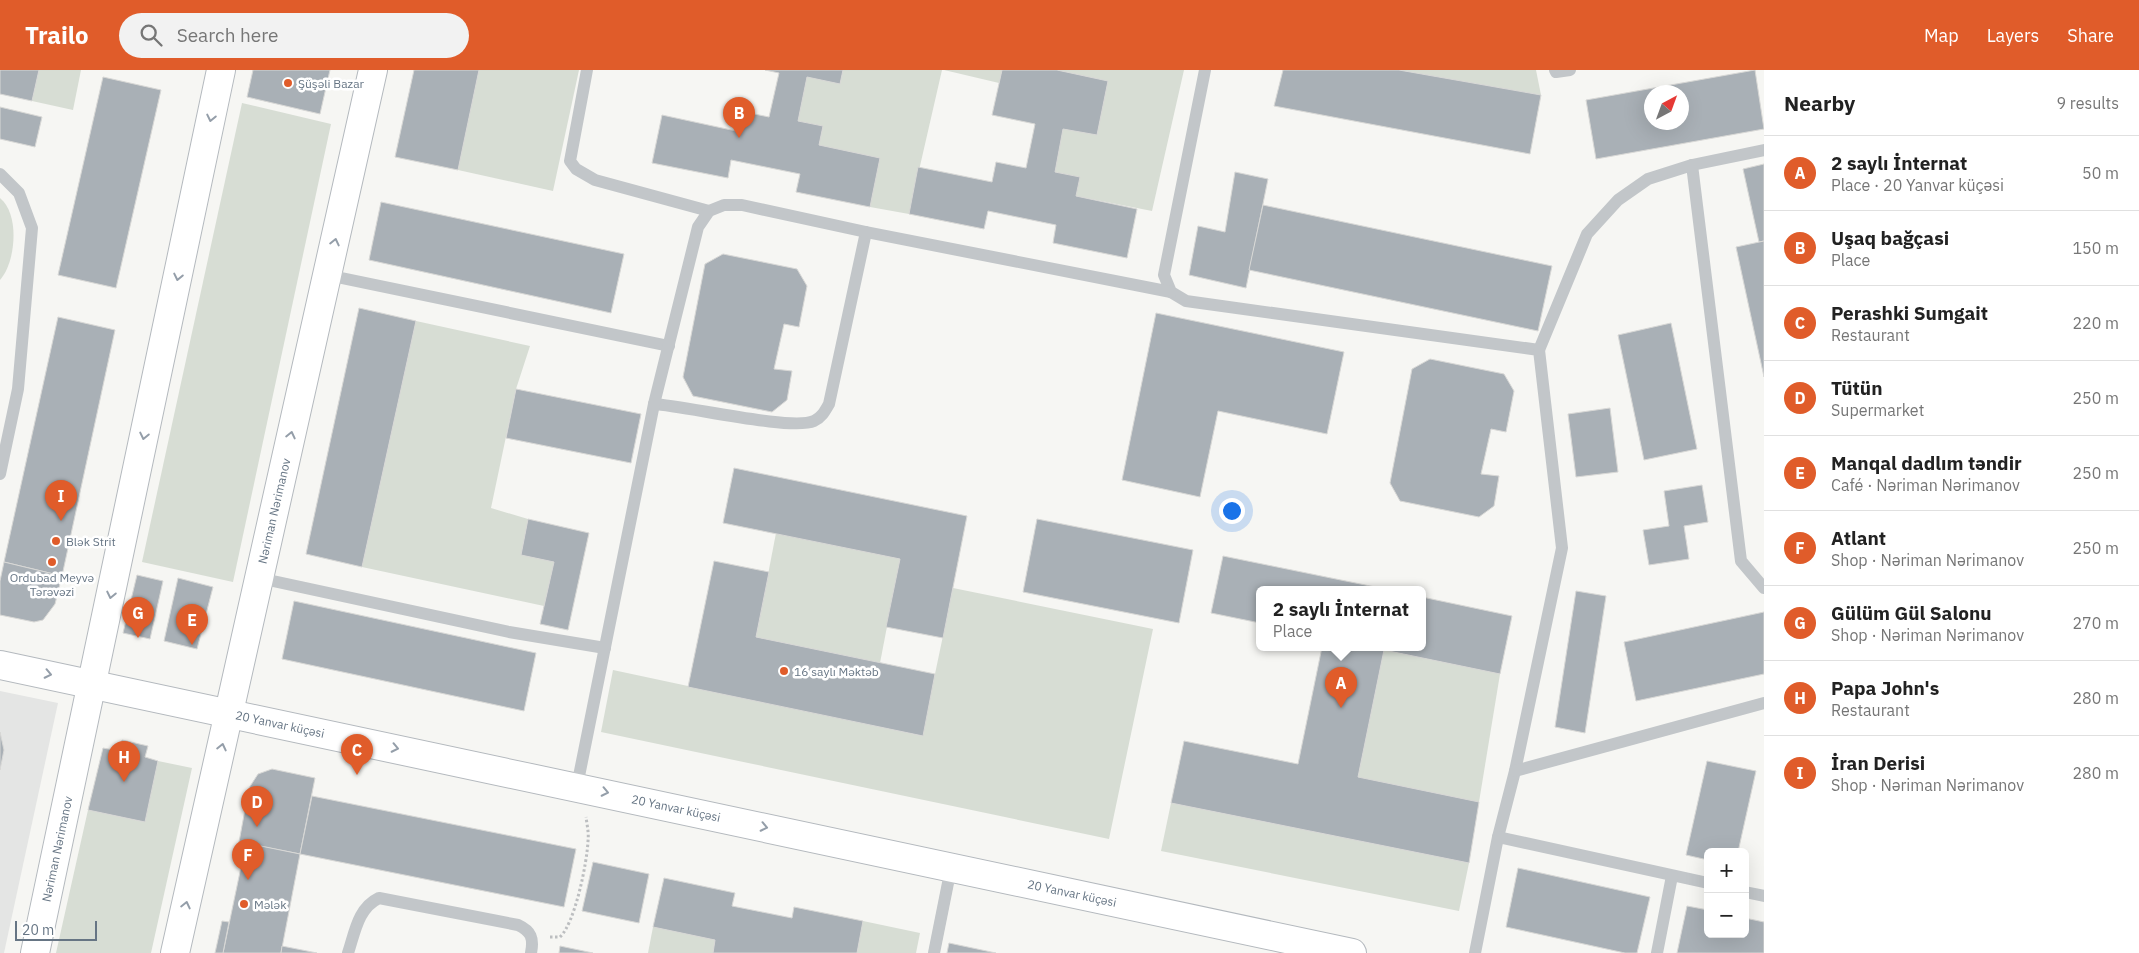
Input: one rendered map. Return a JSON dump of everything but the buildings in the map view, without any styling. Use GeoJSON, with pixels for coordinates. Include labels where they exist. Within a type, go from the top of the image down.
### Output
{"type":"FeatureCollection","features":[{"type":"Feature","properties":{"kind":"main road","name":"Nəriman Nərimanov"},"geometry":{"type":"LineString","coordinates":[[35,953],[221,70]]}},
{"type":"Feature","properties":{"kind":"main road","name":"Nəriman Nərimanov"},"geometry":{"type":"LineString","coordinates":[[176,953],[373,70]]}},
{"type":"Feature","properties":{"kind":"main road","name":"20 Yanvar küçəsi"},"geometry":{"type":"LineString","coordinates":[[0,665],[577,786],[1352,953]]}},
{"type":"Feature","properties":{"kind":"lane"},"geometry":{"type":"LineString","coordinates":[[587,70],[570,161],[576,169],[596,180],[709,211]]}},
{"type":"Feature","properties":{"kind":"lane"},"geometry":{"type":"LineString","coordinates":[[1171,292],[1164,274],[1205,70]]}},
{"type":"Feature","properties":{"kind":"lane"},"geometry":{"type":"LineString","coordinates":[[1555,70],[1556,72],[1570,70]]}},
{"type":"Feature","properties":{"kind":"lane"},"geometry":{"type":"LineString","coordinates":[[1475,953],[1498,837],[1515,772],[1562,548],[1539,350],[1587,234],[1618,200],[1648,179],[1692,164],[1764,150]]}},
{"type":"Feature","properties":{"kind":"lane"},"geometry":{"type":"LineString","coordinates":[[1692,164],[1741,561],[1764,588]]}},
{"type":"Feature","properties":{"kind":"lane"},"geometry":{"type":"LineString","coordinates":[[0,174],[19,193],[32,228],[18,390],[0,474]]}},
{"type":"Feature","properties":{"kind":"lane"},"geometry":{"type":"LineString","coordinates":[[577,786],[654,404],[698,227],[709,211],[724,205],[742,205],[866,232],[1171,292],[1186,301],[1539,350]]}},
{"type":"Feature","properties":{"kind":"lane"},"geometry":{"type":"LineString","coordinates":[[654,404],[779,422],[813,421],[824,414],[829,404],[866,232]]}},
{"type":"Feature","properties":{"kind":"lane"},"geometry":{"type":"LineString","coordinates":[[328,275],[668,346]]}},
{"type":"Feature","properties":{"kind":"lane"},"geometry":{"type":"LineString","coordinates":[[259,578],[509,632],[605,648]]}},
{"type":"Feature","properties":{"kind":"lane"},"geometry":{"type":"LineString","coordinates":[[1515,772],[1764,703]]}},
{"type":"Feature","properties":{"kind":"lane"},"geometry":{"type":"LineString","coordinates":[[1498,837],[1704,883]]}},
{"type":"Feature","properties":{"kind":"lane"},"geometry":{"type":"LineString","coordinates":[[934,953],[951,868]]}},
{"type":"Feature","properties":{"kind":"lane"},"geometry":{"type":"LineString","coordinates":[[1657,953],[1672,876]]}},
{"type":"Feature","properties":{"kind":"lane"},"geometry":{"type":"LineString","coordinates":[[1749,893],[1764,896]]}},
{"type":"Feature","properties":{"kind":"lane"},"geometry":{"type":"LineString","coordinates":[[348,953],[361,912],[369,903],[379,898],[518,925],[527,930],[532,936],[531,953]]}},
{"type":"Feature","properties":{"kind":"path"},"geometry":{"type":"LineString","coordinates":[[532,936],[560,937],[567,931],[574,913],[588,840],[586,814],[577,786]]}},
{"type":"Feature","properties":{"kind":"shaded area"},"geometry":{"type":"Polygon","coordinates":[[[39,70],[81,70],[73,110],[32,101],[39,70]]]}},
{"type":"Feature","properties":{"kind":"shaded area"},"geometry":{"type":"Polygon","coordinates":[[[479,70],[579,70],[553,191],[458,170],[479,70]]]}},
{"type":"Feature","properties":{"kind":"shaded area"},"geometry":{"type":"Polygon","coordinates":[[[843,70],[942,70],[909,214],[870,207],[880,158],[819,145],[823,127],[798,121],[807,77],[840,84],[843,70]]]}},
{"type":"Feature","properties":{"kind":"shaded area"},"geometry":{"type":"Polygon","coordinates":[[[944,70],[1002,70],[999,83],[944,70]]]}},
{"type":"Feature","properties":{"kind":"shaded area"},"geometry":{"type":"Polygon","coordinates":[[[1057,70],[1184,70],[1152,211],[1076,196],[1055,172],[1063,129],[1097,135],[1108,81],[1057,70]]]}},
{"type":"Feature","properties":{"kind":"shaded area"},"geometry":{"type":"Polygon","coordinates":[[[1399,70],[1536,70],[1541,95],[1399,70]]]}},
{"type":"Feature","properties":{"kind":"shaded area"},"geometry":{"type":"Polygon","coordinates":[[[242,103],[331,124],[233,582],[142,562],[242,103]]]}},
{"type":"Feature","properties":{"kind":"shaded area"},"geometry":{"type":"Polygon","coordinates":[[[0,198],[11,215],[14,238],[10,262],[0,280],[0,198]]]}},
{"type":"Feature","properties":{"kind":"shaded area"},"geometry":{"type":"Polygon","coordinates":[[[416,321],[530,346],[516,389],[491,508],[528,519],[521,555],[554,562],[544,606],[362,567],[416,321]]]}},
{"type":"Feature","properties":{"kind":"shaded area"},"geometry":{"type":"Polygon","coordinates":[[[776,533],[900,559],[880,663],[756,637],[776,533]]]}},
{"type":"Feature","properties":{"kind":"shaded area"},"geometry":{"type":"Polygon","coordinates":[[[953,588],[1153,629],[1109,839],[601,732],[613,670],[922,736],[953,588]]]}},
{"type":"Feature","properties":{"kind":"shaded area"},"geometry":{"type":"Polygon","coordinates":[[[1384,651],[1500,674],[1479,802],[1358,777],[1384,651]]]}},
{"type":"Feature","properties":{"kind":"shaded area"},"geometry":{"type":"Polygon","coordinates":[[[0,691],[58,703],[4,953],[0,953],[0,691]]]}},
{"type":"Feature","properties":{"kind":"shaded area"},"geometry":{"type":"Polygon","coordinates":[[[158,761],[192,768],[151,953],[56,953],[88,810],[144,822],[158,761]]]}},
{"type":"Feature","properties":{"kind":"shaded area"},"geometry":{"type":"Polygon","coordinates":[[[1171,803],[1469,863],[1459,911],[1161,851],[1171,803]]]}},
{"type":"Feature","properties":{"kind":"shaded area"},"geometry":{"type":"Polygon","coordinates":[[[863,921],[920,933],[916,953],[857,953],[863,921]]]}},
{"type":"Feature","properties":{"kind":"shaded area"},"geometry":{"type":"Polygon","coordinates":[[[653,927],[715,940],[713,953],[648,953],[653,927]]]}},
{"type":"Feature","properties":{"kind":"place","name":"Şüşəli Bazar"},"geometry":{"type":"Point","coordinates":[288,83]}},
{"type":"Feature","properties":{"kind":"place","name":"Uşaq bağçasi"},"geometry":{"type":"Point","coordinates":[739,138]}},
{"type":"Feature","properties":{"kind":"place","name":"İran Derisi"},"geometry":{"type":"Point","coordinates":[61,521]}},
{"type":"Feature","properties":{"kind":"place","name":"Blək Strit"},"geometry":{"type":"Point","coordinates":[56,541]}},
{"type":"Feature","properties":{"kind":"place","name":"Ordubad Meyvə Tərəvəzi"},"geometry":{"type":"Point","coordinates":[52,562]}},
{"type":"Feature","properties":{"kind":"place","name":"Gülüm Gül Salonu"},"geometry":{"type":"Point","coordinates":[138,638]}},
{"type":"Feature","properties":{"kind":"place","name":"Manqal dadlım təndir"},"geometry":{"type":"Point","coordinates":[192,645]}},
{"type":"Feature","properties":{"kind":"place","name":"16 saylı Məktəb"},"geometry":{"type":"Point","coordinates":[784,671]}},
{"type":"Feature","properties":{"kind":"place","name":"2 saylı İnternat"},"geometry":{"type":"Point","coordinates":[1341,708]}},
{"type":"Feature","properties":{"kind":"place","name":"Perashki Sumgait"},"geometry":{"type":"Point","coordinates":[357,775]}},
{"type":"Feature","properties":{"kind":"place","name":"Papa John's"},"geometry":{"type":"Point","coordinates":[124,782]}},
{"type":"Feature","properties":{"kind":"place","name":"Tütün"},"geometry":{"type":"Point","coordinates":[257,827]}},
{"type":"Feature","properties":{"kind":"place","name":"Atlant"},"geometry":{"type":"Point","coordinates":[248,880]}},
{"type":"Feature","properties":{"kind":"place","name":"Mələk"},"geometry":{"type":"Point","coordinates":[244,904]}}]}
